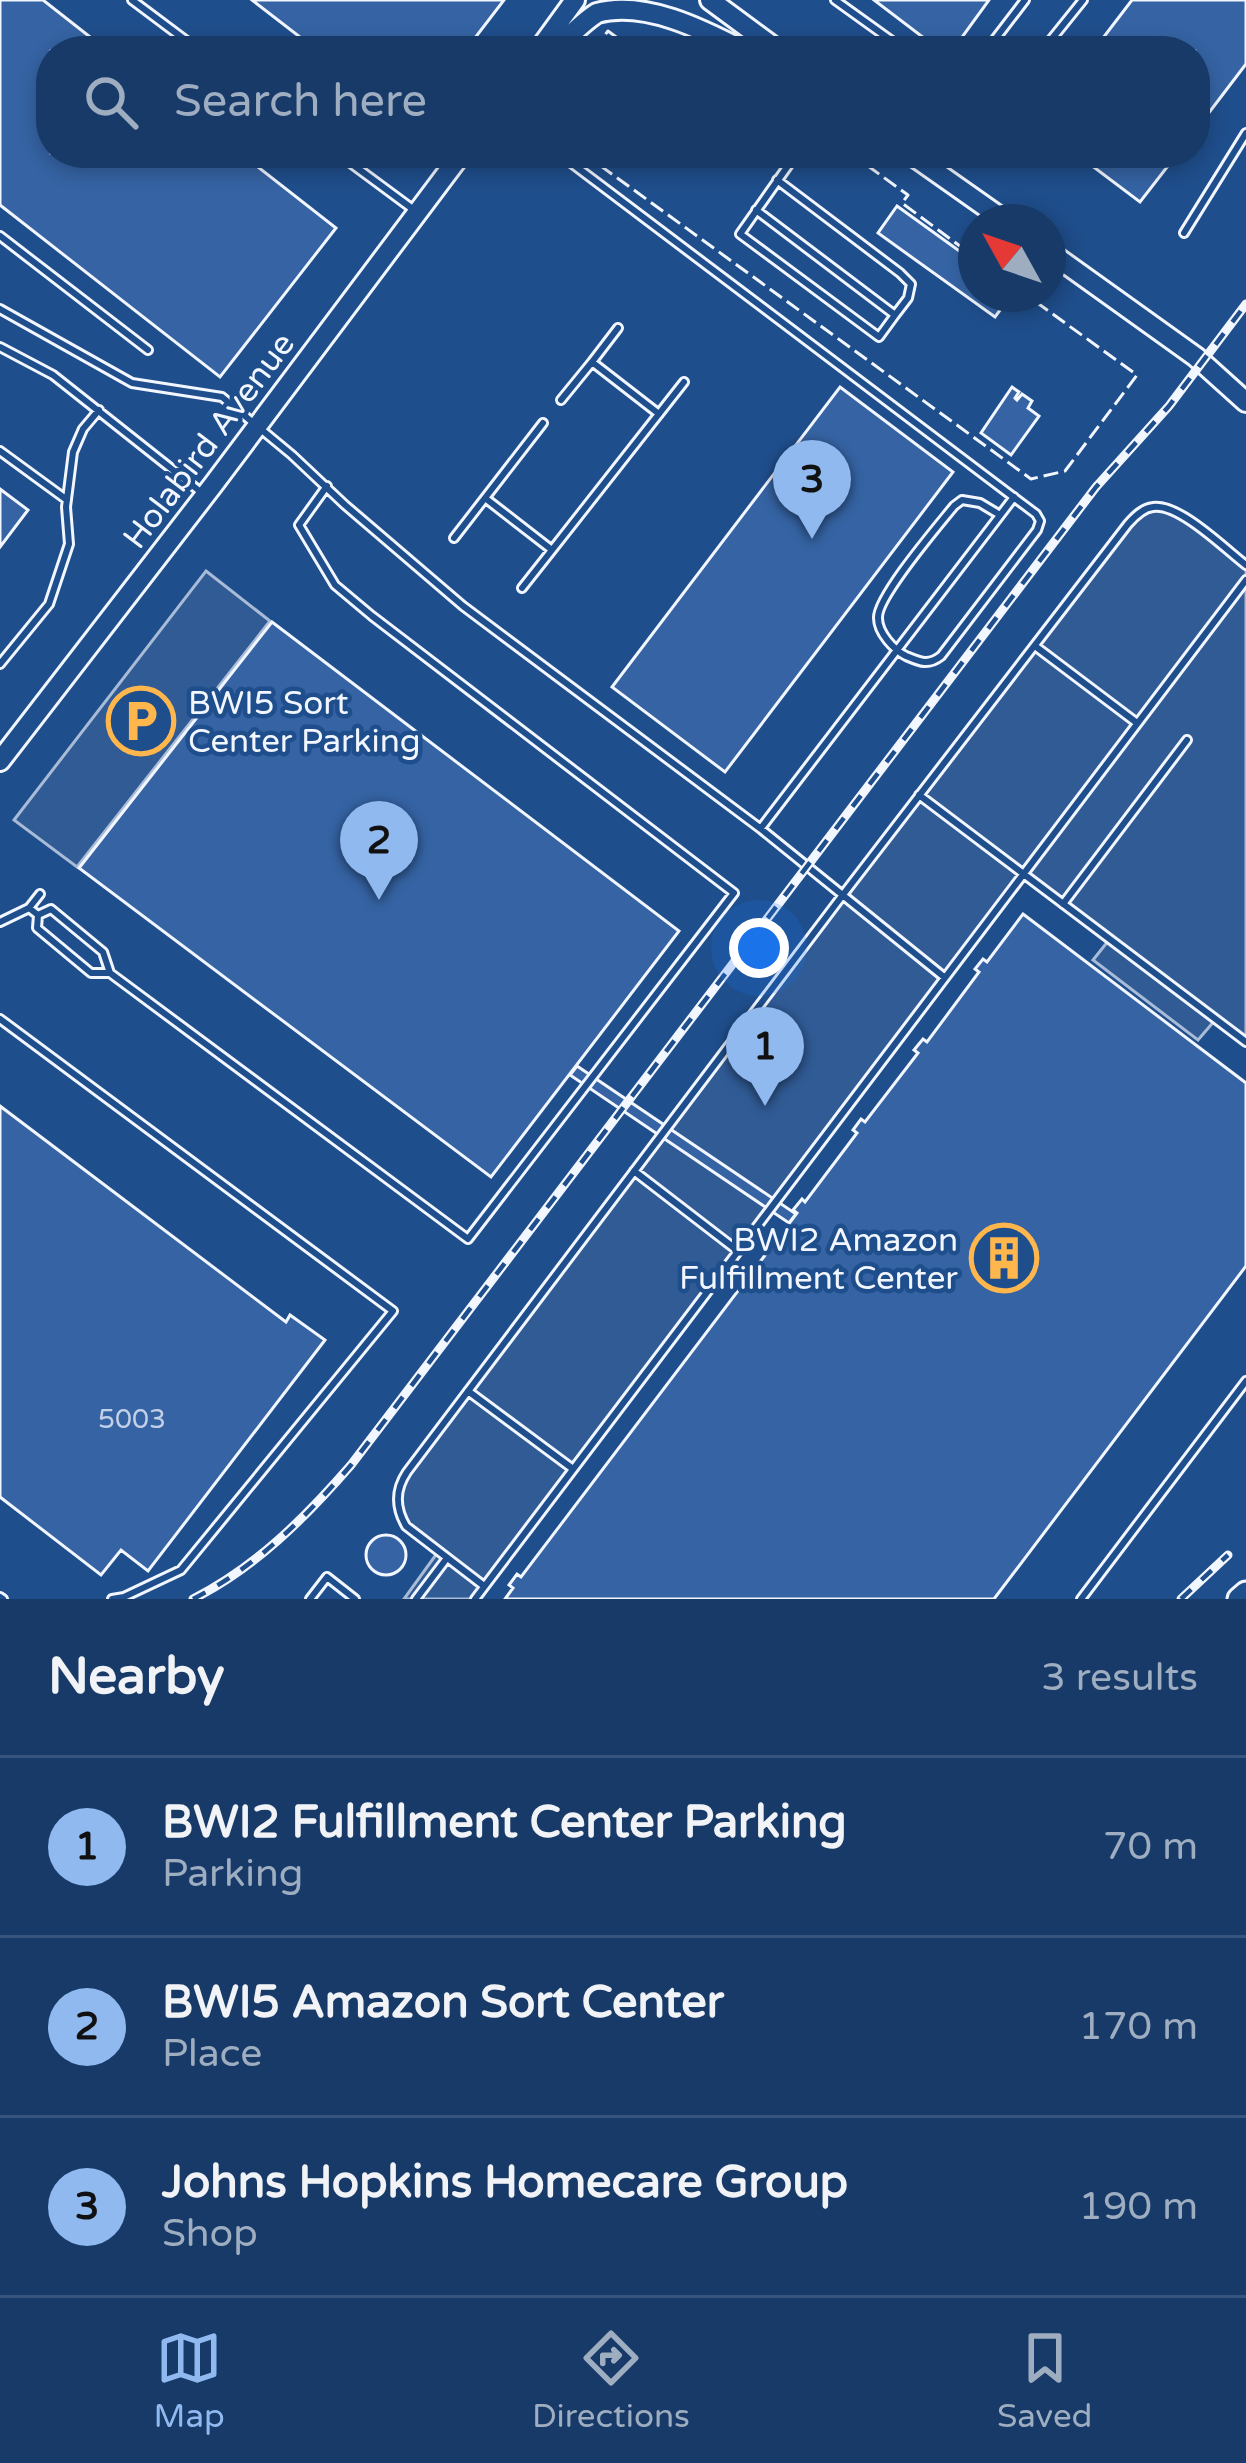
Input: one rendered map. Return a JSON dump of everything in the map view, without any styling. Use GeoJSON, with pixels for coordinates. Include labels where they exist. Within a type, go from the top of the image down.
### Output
{"type":"FeatureCollection","features":[{"type":"Feature","properties":{"kind":"main road"},"geometry":{"type":"LineString","coordinates":[[549,36],[575,0]]}},
{"type":"Feature","properties":{"kind":"main road"},"geometry":{"type":"LineString","coordinates":[[710,0],[759,36]]}},
{"type":"Feature","properties":{"kind":"main road"},"geometry":{"type":"LineString","coordinates":[[571,36],[600,11],[636,3],[666,10],[715,36]]}},
{"type":"Feature","properties":{"kind":"main road","name":"Holabird Avenue"},"geometry":{"type":"LineString","coordinates":[[0,761],[451,168]]}},
{"type":"Feature","properties":{"kind":"main road"},"geometry":{"type":"LineString","coordinates":[[930,168],[981,204]]}},
{"type":"Feature","properties":{"kind":"main road"},"geometry":{"type":"LineString","coordinates":[[1066,264],[1196,357],[1246,402]]}},
{"type":"Feature","properties":{"kind":"lane"},"geometry":{"type":"LineString","coordinates":[[132,0],[180,36]]}},
{"type":"Feature","properties":{"kind":"lane"},"geometry":{"type":"LineString","coordinates":[[835,0],[885,36]]}},
{"type":"Feature","properties":{"kind":"lane"},"geometry":{"type":"LineString","coordinates":[[997,36],[1025,0]]}},
{"type":"Feature","properties":{"kind":"lane"},"geometry":{"type":"LineString","coordinates":[[1054,36],[1083,0]]}},
{"type":"Feature","properties":{"kind":"lane"},"geometry":{"type":"LineString","coordinates":[[1184,233],[1246,133]]}},
{"type":"Feature","properties":{"kind":"lane"},"geometry":{"type":"LineString","coordinates":[[357,168],[417,212]]}},
{"type":"Feature","properties":{"kind":"lane"},"geometry":{"type":"LineString","coordinates":[[578,168],[1036,514],[1037,530],[941,656],[922,663],[898,652],[878,619],[886,595],[953,506],[962,500],[980,503],[1000,515]]}},
{"type":"Feature","properties":{"kind":"lane"},"geometry":{"type":"LineString","coordinates":[[777,180],[910,284],[908,298],[879,337],[740,234],[777,180],[786,168]]}},
{"type":"Feature","properties":{"kind":"lane"},"geometry":{"type":"LineString","coordinates":[[757,210],[895,315]]}},
{"type":"Feature","properties":{"kind":"lane"},"geometry":{"type":"LineString","coordinates":[[0,236],[148,350]]}},
{"type":"Feature","properties":{"kind":"lane"},"geometry":{"type":"LineString","coordinates":[[0,309],[132,383],[222,397],[464,605],[761,829],[944,977]]}},
{"type":"Feature","properties":{"kind":"lane"},"geometry":{"type":"LineString","coordinates":[[561,400],[618,328]]}},
{"type":"Feature","properties":{"kind":"lane"},"geometry":{"type":"LineString","coordinates":[[0,346],[53,375],[205,495]]}},
{"type":"Feature","properties":{"kind":"lane"},"geometry":{"type":"LineString","coordinates":[[592,362],[659,414]]}},
{"type":"Feature","properties":{"kind":"lane"},"geometry":{"type":"LineString","coordinates":[[522,588],[684,382]]}},
{"type":"Feature","properties":{"kind":"lane"},"geometry":{"type":"LineString","coordinates":[[0,664],[49,604],[69,544],[67,500],[74,452],[83,429],[99,410]]}},
{"type":"Feature","properties":{"kind":"lane"},"geometry":{"type":"LineString","coordinates":[[454,538],[543,423]]}},
{"type":"Feature","properties":{"kind":"lane"},"geometry":{"type":"LineString","coordinates":[[0,451],[67,500]]}},
{"type":"Feature","properties":{"kind":"lane"},"geometry":{"type":"LineString","coordinates":[[38,915],[51,909],[103,952],[110,973],[468,1239],[734,893],[335,585],[299,525],[327,486]]}},
{"type":"Feature","properties":{"kind":"lane"},"geometry":{"type":"LineString","coordinates":[[761,829],[1014,497]]}},
{"type":"Feature","properties":{"kind":"lane"},"geometry":{"type":"LineString","coordinates":[[485,498],[552,550]]}},
{"type":"Feature","properties":{"kind":"lane"},"geometry":{"type":"LineString","coordinates":[[484,1586],[406,1526],[398,1492],[407,1472],[1137,514],[1156,506],[1175,511],[1246,565]]}},
{"type":"Feature","properties":{"kind":"lane"},"geometry":{"type":"LineString","coordinates":[[475,1599],[1246,580]]}},
{"type":"Feature","properties":{"kind":"lane"},"geometry":{"type":"LineString","coordinates":[[1034,645],[1137,723]]}},
{"type":"Feature","properties":{"kind":"lane"},"geometry":{"type":"LineString","coordinates":[[1063,904],[1187,740]]}},
{"type":"Feature","properties":{"kind":"lane"},"geometry":{"type":"LineString","coordinates":[[919,795],[1246,1042]]}},
{"type":"Feature","properties":{"kind":"lane"},"geometry":{"type":"LineString","coordinates":[[0,922],[29,908],[40,894]]}},
{"type":"Feature","properties":{"kind":"lane"},"geometry":{"type":"LineString","coordinates":[[29,908],[38,915]]}},
{"type":"Feature","properties":{"kind":"lane"},"geometry":{"type":"LineString","coordinates":[[38,915],[38,928],[62,950],[92,973],[110,973]]}},
{"type":"Feature","properties":{"kind":"lane"},"geometry":{"type":"LineString","coordinates":[[0,1019],[393,1311],[182,1570],[112,1599]]}},
{"type":"Feature","properties":{"kind":"lane"},"geometry":{"type":"LineString","coordinates":[[634,1171],[738,1251]]}},
{"type":"Feature","properties":{"kind":"lane"},"geometry":{"type":"LineString","coordinates":[[1081,1599],[1246,1381]]}},
{"type":"Feature","properties":{"kind":"lane"},"geometry":{"type":"LineString","coordinates":[[468,1391],[573,1469]]}},
{"type":"Feature","properties":{"kind":"lane"},"geometry":{"type":"LineString","coordinates":[[416,1599],[447,1558]]}},
{"type":"Feature","properties":{"kind":"lane"},"geometry":{"type":"LineString","coordinates":[[310,1599],[327,1577],[355,1599]]}},
{"type":"Feature","properties":{"kind":"shaded area"},"geometry":{"type":"Polygon","coordinates":[[[1147,508],[1175,511],[1246,565],[1246,1041],[1216,1019],[1198,1040],[1093,960],[1109,940],[1022,874],[476,1599],[404,1599],[438,1552],[406,1526],[397,1500],[407,1472],[1106,550],[1147,508]]]}},
{"type":"Feature","properties":{"kind":"shaded area","name":"BWI5 Sort Center Parking"},"geometry":{"type":"Polygon","coordinates":[[[206,571],[270,621],[77,867],[14,820],[206,571]]]}},
{"type":"Feature","properties":{"kind":"building"},"geometry":{"type":"Polygon","coordinates":[[[0,0],[43,0],[89,36],[36,36],[36,168],[259,168],[336,228],[220,377],[0,205],[0,0]]]}},
{"type":"Feature","properties":{"kind":"building"},"geometry":{"type":"Polygon","coordinates":[[[252,0],[504,0],[476,36],[299,36],[252,0]]]}},
{"type":"Feature","properties":{"kind":"building"},"geometry":{"type":"Polygon","coordinates":[[[874,0],[989,0],[963,36],[921,36],[874,0]]]}},
{"type":"Feature","properties":{"kind":"building"},"geometry":{"type":"Polygon","coordinates":[[[1132,0],[1246,0],[1246,64],[1210,111],[1210,36],[1104,36],[1132,0]]]}},
{"type":"Feature","properties":{"kind":"building"},"geometry":{"type":"Polygon","coordinates":[[[1095,168],[1166,168],[1140,202],[1095,168]]]}},
{"type":"Feature","properties":{"kind":"building"},"geometry":{"type":"Polygon","coordinates":[[[897,206],[958,250],[958,290],[878,233],[897,206]]]}},
{"type":"Feature","properties":{"kind":"building"},"geometry":{"type":"Polygon","coordinates":[[[840,387],[953,472],[725,772],[612,687],[840,387]]]}},
{"type":"Feature","properties":{"kind":"building"},"geometry":{"type":"Polygon","coordinates":[[[1012,387],[1019,392],[1015,398],[1022,394],[1032,401],[1028,408],[1039,416],[1011,455],[981,433],[1012,387]]]}},
{"type":"Feature","properties":{"kind":"building"},"geometry":{"type":"Polygon","coordinates":[[[0,489],[28,510],[0,547],[0,489]]]}},
{"type":"Feature","properties":{"kind":"building"},"geometry":{"type":"Polygon","coordinates":[[[272,622],[679,931],[491,1177],[79,868],[272,622]]]}},
{"type":"Feature","properties":{"kind":"building","name":"BWI2 Amazon Fulfillment Center"},"geometry":{"type":"Polygon","coordinates":[[[1023,914],[1246,1083],[1246,1266],[994,1599],[505,1599],[517,1574],[521,1577],[797,1213],[793,1210],[802,1199],[805,1202],[857,1133],[853,1130],[861,1119],[865,1122],[918,1053],[914,1050],[923,1039],[927,1042],[979,972],[975,969],[983,959],[987,962],[1023,914]]]}},
{"type":"Feature","properties":{"kind":"building"},"geometry":{"type":"Polygon","coordinates":[[[577,1066],[796,1214],[789,1223],[570,1075],[577,1066]]]}},
{"type":"Feature","properties":{"kind":"building"},"geometry":{"type":"Polygon","coordinates":[[[0,1106],[286,1322],[290,1315],[325,1340],[148,1571],[121,1550],[101,1575],[0,1497],[0,1106]]]}},
{"type":"Feature","properties":{"kind":"building"},"geometry":{"type":"Polygon","coordinates":[[[386,1535],[400,1541],[406,1555],[400,1569],[386,1575],[372,1569],[366,1555],[372,1541],[386,1535]]]}},
{"type":"Feature","properties":{"kind":"railway"},"geometry":{"type":"LineString","coordinates":[[193,1599],[278,1540],[351,1465],[1096,487],[1169,406],[1246,304]]}},
{"type":"Feature","properties":{"kind":"railway"},"geometry":{"type":"LineString","coordinates":[[1181,1599],[1228,1555]]}},
{"type":"Feature","properties":{"kind":"fence"},"geometry":{"type":"LineString","coordinates":[[604,36],[608,31],[615,36]]}},
{"type":"Feature","properties":{"kind":"fence"},"geometry":{"type":"LineString","coordinates":[[604,168],[1031,479],[1065,471],[1137,375],[1050,312]]}},
{"type":"Feature","properties":{"kind":"fence"},"geometry":{"type":"LineString","coordinates":[[871,168],[908,195],[902,203],[958,245]]}},
{"type":"Feature","properties":{"kind":"place","name":"Johns Hopkins Homecare Group"},"geometry":{"type":"Point","coordinates":[812,539]}},
{"type":"Feature","properties":{"kind":"place","name":"BWI5 Sort Center Parking"},"geometry":{"type":"Point","coordinates":[141,721]}},
{"type":"Feature","properties":{"kind":"place","name":"BWI5 Amazon Sort Center"},"geometry":{"type":"Point","coordinates":[379,900]}},
{"type":"Feature","properties":{"kind":"place","name":"BWI2 Fulfillment Center Parking"},"geometry":{"type":"Point","coordinates":[765,1106]}},
{"type":"Feature","properties":{"kind":"place","name":"BWI2 Amazon Fulfillment Center"},"geometry":{"type":"Point","coordinates":[1004,1258]}}]}
